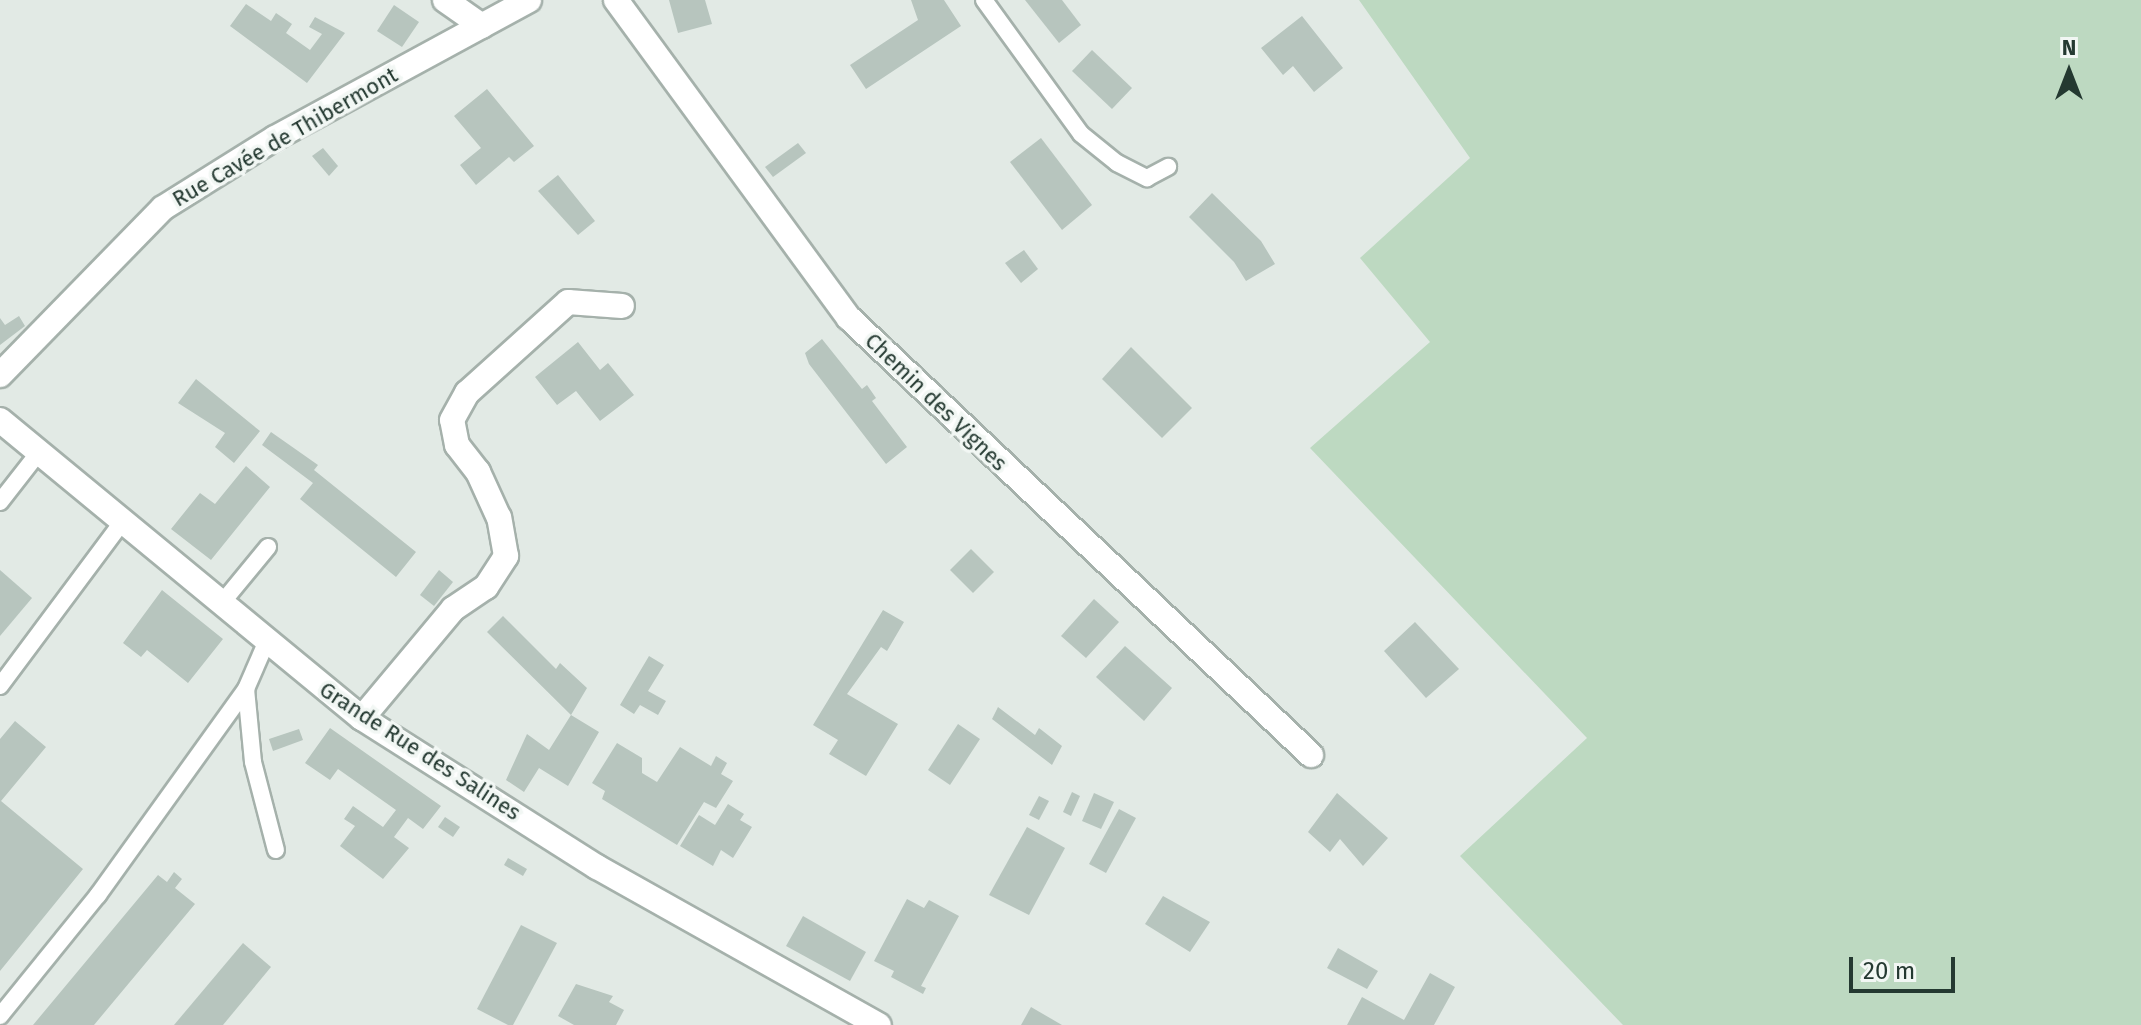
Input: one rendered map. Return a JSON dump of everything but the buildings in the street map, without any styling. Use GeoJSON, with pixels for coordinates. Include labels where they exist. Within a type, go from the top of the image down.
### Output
{"type":"FeatureCollection","features":[{"type":"Feature","properties":{"kind":"street"},"geometry":{"type":"LineString","coordinates":[[445,0],[482,26]]}},
{"type":"Feature","properties":{"kind":"street","name":"Rue Cavée de Thibermont"},"geometry":{"type":"LineString","coordinates":[[0,375],[163,208],[275,138],[529,0]]}},
{"type":"Feature","properties":{"kind":"street","name":"Chemin des Vignes"},"geometry":{"type":"LineString","coordinates":[[616,0],[849,318],[1311,755]]}},
{"type":"Feature","properties":{"kind":"street"},"geometry":{"type":"LineString","coordinates":[[362,718],[453,609],[486,587],[506,556],[499,518],[478,472],[457,445],[452,420],[467,393],[568,302],[622,306]]}},
{"type":"Feature","properties":{"kind":"street","name":"Grande Rue des Salines"},"geometry":{"type":"LineString","coordinates":[[0,420],[266,643],[362,718],[597,867],[879,1025]]}},
{"type":"Feature","properties":{"kind":"lane"},"geometry":{"type":"LineString","coordinates":[[984,0],[1081,134],[1117,163],[1147,178],[1168,167]]}},
{"type":"Feature","properties":{"kind":"lane"},"geometry":{"type":"LineString","coordinates":[[0,502],[39,452]]}},
{"type":"Feature","properties":{"kind":"lane"},"geometry":{"type":"LineString","coordinates":[[0,686],[123,521]]}},
{"type":"Feature","properties":{"kind":"lane"},"geometry":{"type":"LineString","coordinates":[[221,604],[268,547]]}},
{"type":"Feature","properties":{"kind":"lane"},"geometry":{"type":"LineString","coordinates":[[0,1016],[98,895],[246,689],[266,643]]}},
{"type":"Feature","properties":{"kind":"lane"},"geometry":{"type":"LineString","coordinates":[[246,689],[253,762],[276,850]]}},
{"type":"Feature","properties":{"kind":"green space"},"geometry":{"type":"Polygon","coordinates":[[[1359,0],[2141,0],[2141,1025],[1623,1025],[1460,856],[1587,738],[1310,448],[1430,342],[1360,258],[1470,158],[1359,0]]]}}]}
